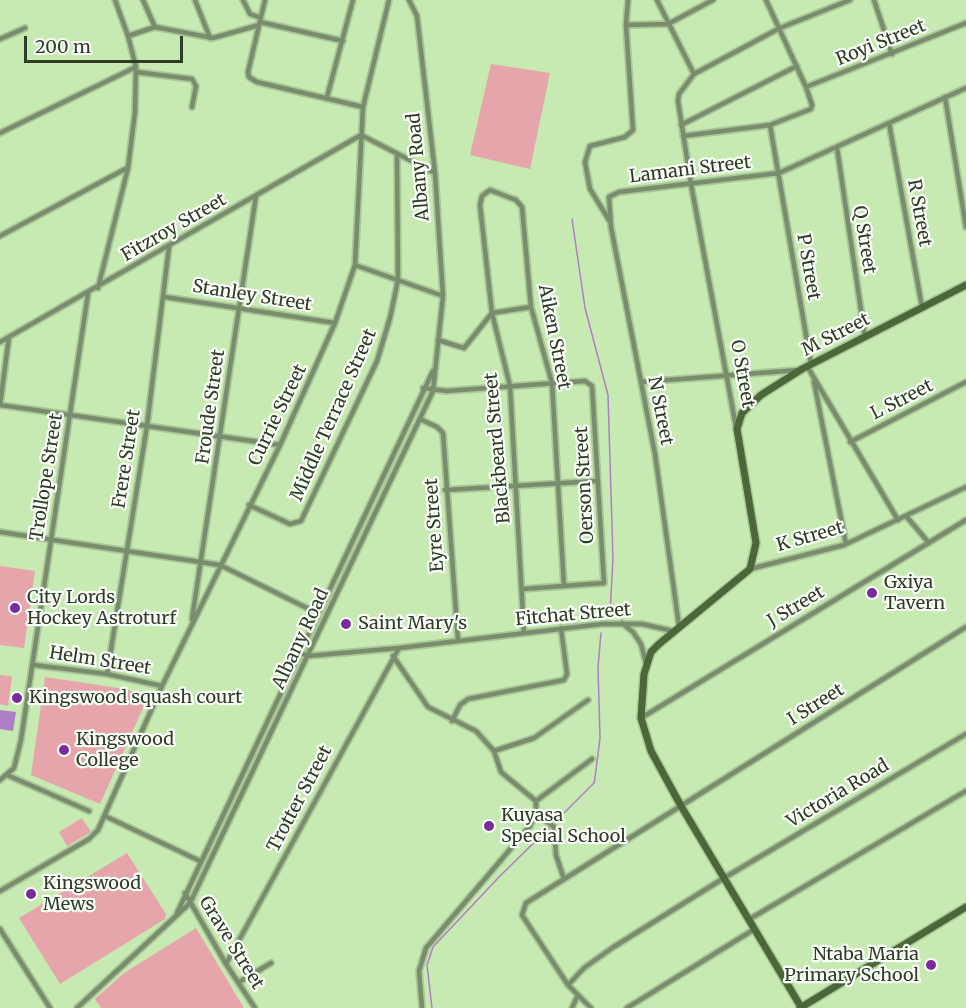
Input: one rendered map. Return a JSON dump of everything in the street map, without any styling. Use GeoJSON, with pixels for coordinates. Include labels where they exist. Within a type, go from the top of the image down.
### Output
{"type":"FeatureCollection","features":[{"type":"Feature","properties":{"kind":"street"},"geometry":{"type":"LineString","coordinates":[[98,288],[128,168],[135,112],[136,69],[128,36],[115,0]]}},
{"type":"Feature","properties":{"kind":"street"},"geometry":{"type":"LineString","coordinates":[[143,0],[156,27]]}},
{"type":"Feature","properties":{"kind":"street"},"geometry":{"type":"LineString","coordinates":[[195,0],[210,38]]}},
{"type":"Feature","properties":{"kind":"street"},"geometry":{"type":"LineString","coordinates":[[243,0],[250,14],[260,22],[343,41]]}},
{"type":"Feature","properties":{"kind":"street"},"geometry":{"type":"LineString","coordinates":[[265,0],[248,72],[249,77],[257,82],[363,107]]}},
{"type":"Feature","properties":{"kind":"street"},"geometry":{"type":"LineString","coordinates":[[327,98],[353,0]]}},
{"type":"Feature","properties":{"kind":"street","name":"Currie Street"},"geometry":{"type":"LineString","coordinates":[[0,891],[89,839],[105,816],[162,686],[280,445],[336,323],[355,265],[363,107],[389,0]]}},
{"type":"Feature","properties":{"kind":"street","name":"Albany Road"},"geometry":{"type":"LineString","coordinates":[[77,1008],[190,903],[433,391],[443,296],[435,172],[417,16],[409,0]]}},
{"type":"Feature","properties":{"kind":"street"},"geometry":{"type":"LineString","coordinates":[[611,222],[595,201],[585,162],[590,146],[625,137],[633,130],[626,25],[628,0]]}},
{"type":"Feature","properties":{"kind":"street"},"geometry":{"type":"LineString","coordinates":[[657,0],[694,74],[780,28],[850,0]]}},
{"type":"Feature","properties":{"kind":"street"},"geometry":{"type":"LineString","coordinates":[[626,25],[668,24],[713,0]]}},
{"type":"Feature","properties":{"kind":"street"},"geometry":{"type":"LineString","coordinates":[[683,136],[770,124],[811,109],[812,105],[806,87],[766,0]]}},
{"type":"Feature","properties":{"kind":"street"},"geometry":{"type":"LineString","coordinates":[[874,0],[892,54]]}},
{"type":"Feature","properties":{"kind":"street"},"geometry":{"type":"LineString","coordinates":[[128,36],[156,27],[210,38],[225,36],[260,22]]}},
{"type":"Feature","properties":{"kind":"street","name":"Royi Street"},"geometry":{"type":"LineString","coordinates":[[806,87],[966,23]]}},
{"type":"Feature","properties":{"kind":"street"},"geometry":{"type":"LineString","coordinates":[[0,39],[26,28]]}},
{"type":"Feature","properties":{"kind":"street"},"geometry":{"type":"LineString","coordinates":[[681,125],[797,66]]}},
{"type":"Feature","properties":{"kind":"street"},"geometry":{"type":"LineString","coordinates":[[0,133],[136,69],[192,79],[196,86],[192,108]]}},
{"type":"Feature","properties":{"kind":"street","name":"O Street"},"geometry":{"type":"LineString","coordinates":[[694,74],[679,93],[681,125],[755,534],[755,554],[750,569]]}},
{"type":"Feature","properties":{"kind":"street","name":"Lamani Street"},"geometry":{"type":"LineString","coordinates":[[608,201],[612,194],[619,192],[779,173],[966,88]]}},
{"type":"Feature","properties":{"kind":"street"},"geometry":{"type":"LineString","coordinates":[[945,96],[966,227]]}},
{"type":"Feature","properties":{"kind":"street","name":"R Street"},"geometry":{"type":"LineString","coordinates":[[889,123],[922,307]]}},
{"type":"Feature","properties":{"kind":"street","name":"P Street"},"geometry":{"type":"LineString","coordinates":[[770,124],[807,367],[898,520]]}},
{"type":"Feature","properties":{"kind":"street"},"geometry":{"type":"LineString","coordinates":[[362,135],[435,172]]}},
{"type":"Feature","properties":{"kind":"street","name":"Fitzroy Street"},"geometry":{"type":"LineString","coordinates":[[0,342],[88,294],[362,135]]}},
{"type":"Feature","properties":{"kind":"street","name":"Q Street"},"geometry":{"type":"LineString","coordinates":[[837,148],[865,337]]}},
{"type":"Feature","properties":{"kind":"street","name":"Middle Terrace Street"},"geometry":{"type":"LineString","coordinates":[[249,505],[290,524],[297,523],[304,517],[376,361],[390,318],[398,280],[397,154]]}},
{"type":"Feature","properties":{"kind":"street"},"geometry":{"type":"LineString","coordinates":[[0,236],[128,168]]}},
{"type":"Feature","properties":{"kind":"street","name":"Aiken Street"},"geometry":{"type":"LineString","coordinates":[[486,191],[499,192],[516,200],[522,207],[531,307],[552,383],[564,585]]}},
{"type":"Feature","properties":{"kind":"street","name":"Blackbeard Street"},"geometry":{"type":"LineString","coordinates":[[486,191],[480,205],[492,313],[510,386],[524,633]]}},
{"type":"Feature","properties":{"kind":"street","name":"Froude Street"},"geometry":{"type":"LineString","coordinates":[[192,622],[199,561],[221,435],[256,196]]}},
{"type":"Feature","properties":{"kind":"street","name":"N Street"},"geometry":{"type":"LineString","coordinates":[[608,201],[655,454],[676,629]]}},
{"type":"Feature","properties":{"kind":"street","name":"Frere Street"},"geometry":{"type":"LineString","coordinates":[[107,674],[147,426],[165,297],[169,247]]}},
{"type":"Feature","properties":{"kind":"street"},"geometry":{"type":"LineString","coordinates":[[355,265],[443,296]]}},
{"type":"Feature","properties":{"kind":"street","name":"M Street"},"geometry":{"type":"LineString","coordinates":[[736,429],[742,413],[748,406],[807,367],[966,285]]}},
{"type":"Feature","properties":{"kind":"street","name":"Trollope Street"},"geometry":{"type":"LineString","coordinates":[[7,775],[17,761],[34,664],[88,294]]}},
{"type":"Feature","properties":{"kind":"street","name":"Stanley Street"},"geometry":{"type":"LineString","coordinates":[[165,297],[336,323]]}},
{"type":"Feature","properties":{"kind":"street"},"geometry":{"type":"LineString","coordinates":[[438,340],[464,348],[492,313],[531,307]]}},
{"type":"Feature","properties":{"kind":"street"},"geometry":{"type":"LineString","coordinates":[[9,337],[0,405],[280,445]]}},
{"type":"Feature","properties":{"kind":"street"},"geometry":{"type":"LineString","coordinates":[[641,382],[807,367]]}},
{"type":"Feature","properties":{"kind":"street","name":"Albany Road"},"geometry":{"type":"LineString","coordinates":[[177,913],[298,652],[434,369]]}},
{"type":"Feature","properties":{"kind":"street","name":"P Street"},"geometry":{"type":"LineString","coordinates":[[813,376],[846,544]]}},
{"type":"Feature","properties":{"kind":"street","name":"Oerson Street"},"geometry":{"type":"LineString","coordinates":[[552,383],[585,381],[592,386],[598,481],[604,582],[564,585]]}},
{"type":"Feature","properties":{"kind":"street","name":"L Street"},"geometry":{"type":"LineString","coordinates":[[850,442],[966,382]]}},
{"type":"Feature","properties":{"kind":"street"},"geometry":{"type":"LineString","coordinates":[[423,388],[433,391],[552,383]]}},
{"type":"Feature","properties":{"kind":"street","name":"Eyre Street"},"geometry":{"type":"LineString","coordinates":[[420,419],[437,427],[442,433],[458,640]]}},
{"type":"Feature","properties":{"kind":"street"},"geometry":{"type":"LineString","coordinates":[[392,454],[401,458]]}},
{"type":"Feature","properties":{"kind":"street"},"geometry":{"type":"LineString","coordinates":[[445,490],[598,481]]}},
{"type":"Feature","properties":{"kind":"street","name":"K Street"},"geometry":{"type":"LineString","coordinates":[[676,629],[750,569],[846,544],[966,487]]}},
{"type":"Feature","properties":{"kind":"street"},"geometry":{"type":"LineString","coordinates":[[906,516],[929,543]]}},
{"type":"Feature","properties":{"kind":"street","name":"J Street"},"geometry":{"type":"LineString","coordinates":[[641,718],[966,520]]}},
{"type":"Feature","properties":{"kind":"street"},"geometry":{"type":"LineString","coordinates":[[0,532],[220,565],[317,613]]}},
{"type":"Feature","properties":{"kind":"street"},"geometry":{"type":"LineString","coordinates":[[342,562],[350,566]]}},
{"type":"Feature","properties":{"kind":"street"},"geometry":{"type":"LineString","coordinates":[[523,589],[564,585]]}},
{"type":"Feature","properties":{"kind":"street"},"geometry":{"type":"LineString","coordinates":[[622,623],[633,632],[641,644],[646,663]]}},
{"type":"Feature","properties":{"kind":"street","name":"Fitchat Street"},"geometry":{"type":"LineString","coordinates":[[298,652],[308,656],[399,648],[561,628],[622,623],[676,629]]}},
{"type":"Feature","properties":{"kind":"street","name":"I Street"},"geometry":{"type":"LineString","coordinates":[[568,985],[522,915],[526,903],[966,627]]}},
{"type":"Feature","properties":{"kind":"street"},"geometry":{"type":"LineString","coordinates":[[452,721],[460,705],[468,699],[564,680],[567,674],[561,628]]}},
{"type":"Feature","properties":{"kind":"street"},"geometry":{"type":"LineString","coordinates":[[676,629],[651,652],[646,663],[641,718],[651,752],[753,930],[801,1008],[966,907]]}},
{"type":"Feature","properties":{"kind":"street","name":"Trotter Street"},"geometry":{"type":"LineString","coordinates":[[226,964],[399,648]]}},
{"type":"Feature","properties":{"kind":"street"},"geometry":{"type":"LineString","coordinates":[[393,656],[428,707],[476,731],[494,751],[501,772],[536,801]]}},
{"type":"Feature","properties":{"kind":"street","name":"Helm Street"},"geometry":{"type":"LineString","coordinates":[[34,664],[107,674],[162,686]]}},
{"type":"Feature","properties":{"kind":"street"},"geometry":{"type":"LineString","coordinates":[[494,751],[534,738],[588,700]]}},
{"type":"Feature","properties":{"kind":"street"},"geometry":{"type":"LineString","coordinates":[[272,708],[281,711]]}},
{"type":"Feature","properties":{"kind":"street","name":"Victoria Road"},"geometry":{"type":"LineString","coordinates":[[568,985],[584,968],[612,948],[724,878],[966,734]]}},
{"type":"Feature","properties":{"kind":"street"},"geometry":{"type":"LineString","coordinates":[[536,801],[592,759]]}},
{"type":"Feature","properties":{"kind":"street"},"geometry":{"type":"LineString","coordinates":[[247,760],[256,763]]}},
{"type":"Feature","properties":{"kind":"street"},"geometry":{"type":"LineString","coordinates":[[0,780],[7,775],[89,811]]}},
{"type":"Feature","properties":{"kind":"street"},"geometry":{"type":"LineString","coordinates":[[748,920],[966,791]]}},
{"type":"Feature","properties":{"kind":"street"},"geometry":{"type":"LineString","coordinates":[[422,1008],[419,971],[426,948],[530,826],[536,813],[536,801]]}},
{"type":"Feature","properties":{"kind":"street"},"geometry":{"type":"LineString","coordinates":[[536,813],[554,827],[556,855],[564,879]]}},
{"type":"Feature","properties":{"kind":"street"},"geometry":{"type":"LineString","coordinates":[[105,816],[208,864]]}},
{"type":"Feature","properties":{"kind":"street","name":"Grave Street"},"geometry":{"type":"LineString","coordinates":[[185,893],[226,964],[255,1008]]}},
{"type":"Feature","properties":{"kind":"street"},"geometry":{"type":"LineString","coordinates":[[0,929],[50,1008]]}},
{"type":"Feature","properties":{"kind":"street"},"geometry":{"type":"LineString","coordinates":[[627,1008],[753,930]]}},
{"type":"Feature","properties":{"kind":"street"},"geometry":{"type":"LineString","coordinates":[[239,982],[271,963]]}},
{"type":"Feature","properties":{"kind":"street"},"geometry":{"type":"LineString","coordinates":[[568,985],[591,1008]]}},
{"type":"Feature","properties":{"kind":"street"},"geometry":{"type":"LineString","coordinates":[[572,1008],[578,995]]}},
{"type":"Feature","properties":{"kind":"shaded area"},"geometry":{"type":"Polygon","coordinates":[[[491,64],[550,73],[530,169],[470,155],[491,64]]]}},
{"type":"Feature","properties":{"kind":"shaded area","name":"City Lords Hockey Astroturf"},"geometry":{"type":"Polygon","coordinates":[[[0,566],[35,571],[24,648],[0,645],[0,566]]]}},
{"type":"Feature","properties":{"kind":"shaded area"},"geometry":{"type":"Polygon","coordinates":[[[0,675],[12,676],[8,706],[0,704],[0,675]]]}},
{"type":"Feature","properties":{"kind":"shaded area"},"geometry":{"type":"Polygon","coordinates":[[[45,677],[125,689],[148,697],[100,804],[31,775],[45,677]]]}},
{"type":"Feature","properties":{"kind":"shaded area"},"geometry":{"type":"Polygon","coordinates":[[[0,710],[16,712],[13,731],[0,729],[0,710]]]}},
{"type":"Feature","properties":{"kind":"shaded area"},"geometry":{"type":"Polygon","coordinates":[[[82,818],[91,832],[67,846],[59,832],[82,818]]]}},
{"type":"Feature","properties":{"kind":"shaded area"},"geometry":{"type":"Polygon","coordinates":[[[127,853],[166,914],[165,919],[60,984],[19,918],[127,853]]]}},
{"type":"Feature","properties":{"kind":"shaded area"},"geometry":{"type":"Polygon","coordinates":[[[196,928],[244,1008],[101,1008],[95,999],[124,973],[196,928]]]}},
{"type":"Feature","properties":{"kind":"waterway"},"geometry":{"type":"LineString","coordinates":[[572,219],[585,308],[608,395],[613,559],[610,613]]}},
{"type":"Feature","properties":{"kind":"waterway"},"geometry":{"type":"LineString","coordinates":[[555,822],[594,783],[600,738],[598,667],[601,633]]}},
{"type":"Feature","properties":{"kind":"waterway"},"geometry":{"type":"LineString","coordinates":[[432,1008],[427,965],[433,947],[549,828]]}},
{"type":"Feature","properties":{"kind":"place","name":"Gxiya Tavern"},"geometry":{"type":"Point","coordinates":[872,593]}},
{"type":"Feature","properties":{"kind":"place","name":"City Lords Hockey Astroturf"},"geometry":{"type":"Point","coordinates":[15,608]}},
{"type":"Feature","properties":{"kind":"place","name":"Saint Mary's"},"geometry":{"type":"Point","coordinates":[346,624]}},
{"type":"Feature","properties":{"kind":"place","name":"Kingswood squash court"},"geometry":{"type":"Point","coordinates":[17,698]}},
{"type":"Feature","properties":{"kind":"place","name":"Kingswood College"},"geometry":{"type":"Point","coordinates":[64,750]}},
{"type":"Feature","properties":{"kind":"place","name":"Kuyasa Special School"},"geometry":{"type":"Point","coordinates":[489,826]}},
{"type":"Feature","properties":{"kind":"place","name":"Kingswood Mews"},"geometry":{"type":"Point","coordinates":[31,894]}},
{"type":"Feature","properties":{"kind":"place","name":"Ntaba Maria Primary School"},"geometry":{"type":"Point","coordinates":[931,965]}}]}
